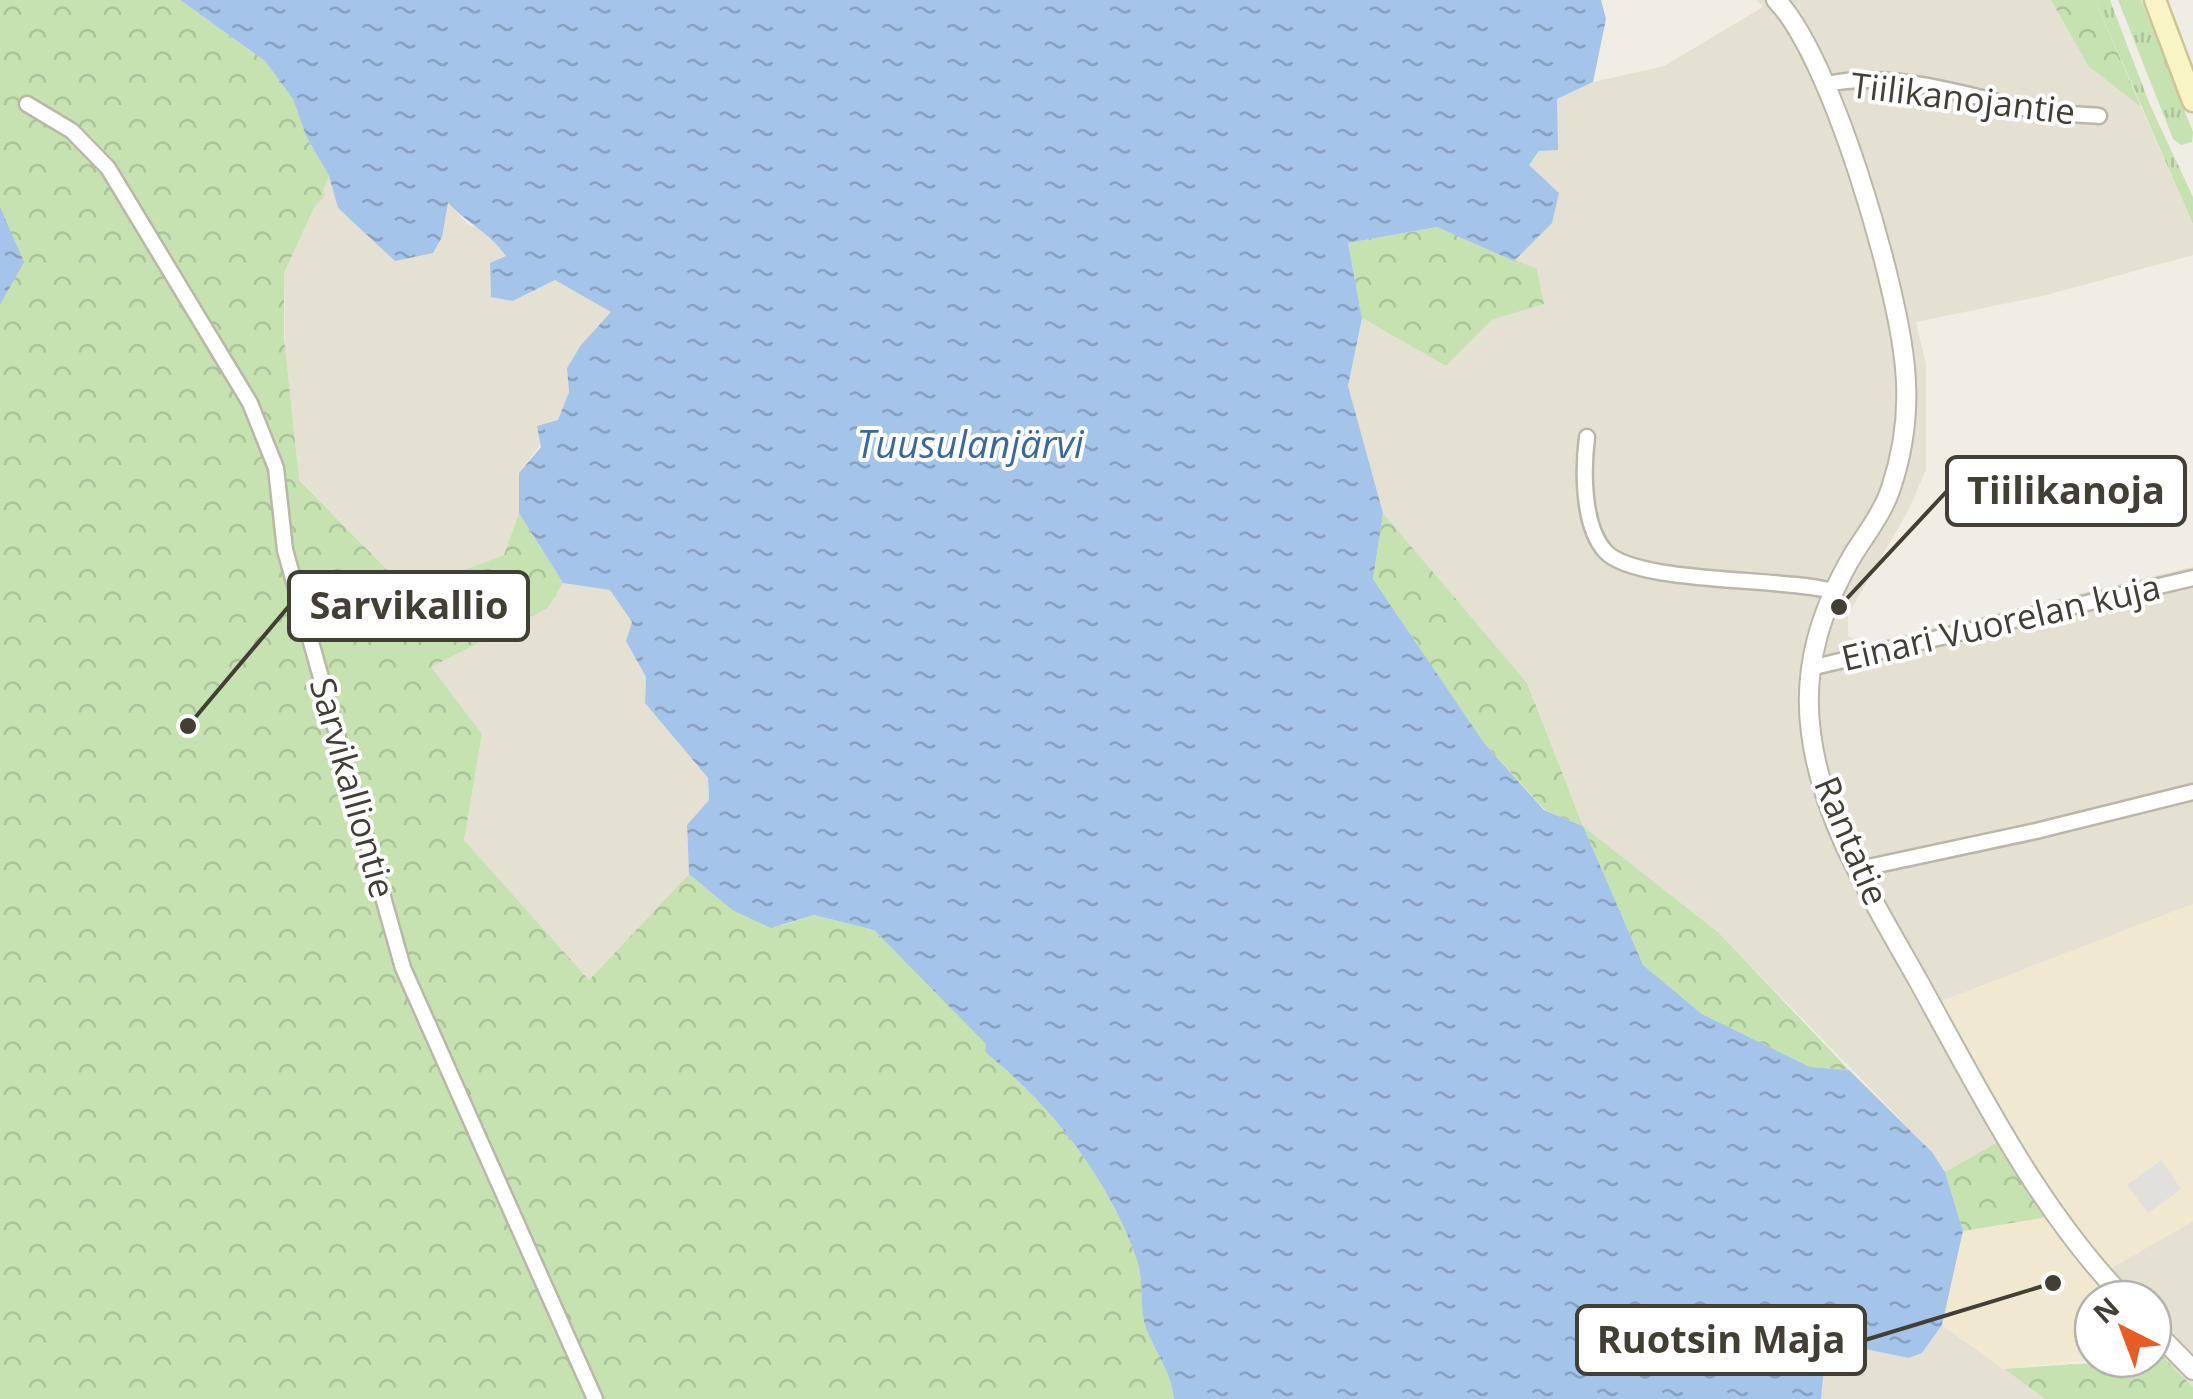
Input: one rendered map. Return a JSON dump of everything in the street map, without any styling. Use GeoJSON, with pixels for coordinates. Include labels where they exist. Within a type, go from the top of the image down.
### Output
{"type":"FeatureCollection","features":[{"type":"Feature","properties":{"kind":"main road"},"geometry":{"type":"LineString","coordinates":[[2155,0],[2193,101]]}},
{"type":"Feature","properties":{"kind":"street","name":"Rantatie"},"geometry":{"type":"LineString","coordinates":[[1776,0],[1809,44],[1826,84],[1880,248],[1900,321],[1906,372],[1906,432],[1890,491],[1832,591],[1810,668],[1810,732],[1822,789],[1859,868],[2020,1158],[2078,1246],[2107,1279]]}},
{"type":"Feature","properties":{"kind":"street","name":"Tiilikanojantie"},"geometry":{"type":"LineString","coordinates":[[1826,84],[1854,78],[1983,95],[2030,109],[2100,116]]}},
{"type":"Feature","properties":{"kind":"street","name":"Sarvikalliontie"},"geometry":{"type":"LineString","coordinates":[[27,104],[72,131],[108,168],[250,403],[276,468],[286,550],[403,968],[595,1399]]}},
{"type":"Feature","properties":{"kind":"street"},"geometry":{"type":"LineString","coordinates":[[1588,438],[1584,462],[1592,523],[1602,548],[1615,560],[1648,571],[1804,583],[1832,591]]}},
{"type":"Feature","properties":{"kind":"street","name":"Einari Vuorelan kuja"},"geometry":{"type":"LineString","coordinates":[[1810,668],[2193,578]]}},
{"type":"Feature","properties":{"kind":"street"},"geometry":{"type":"LineString","coordinates":[[1859,868],[2036,832],[2193,792]]}},
{"type":"Feature","properties":{"kind":"shaded area"},"geometry":{"type":"Polygon","coordinates":[[[1757,0],[2051,0],[2088,66],[2141,107],[2193,224],[2193,255],[2043,296],[1916,322],[1926,364],[1926,470],[1908,511],[1848,615],[1848,636],[1866,644],[2193,567],[2193,904],[1932,1005],[2008,1136],[1945,1172],[1932,1152],[1719,933],[1583,826],[1527,683],[1383,513],[1348,386],[1362,318],[1446,366],[1492,320],[1544,304],[1537,269],[1514,261],[1552,222],[1529,165],[1554,132],[1557,99],[1593,82],[1664,66],[1763,7],[1757,0]]]}},
{"type":"Feature","properties":{"kind":"shaded area"},"geometry":{"type":"Polygon","coordinates":[[[329,176],[338,209],[442,237],[447,202],[469,225],[489,231],[507,257],[514,301],[555,280],[612,312],[581,345],[567,368],[569,392],[558,421],[519,473],[519,513],[504,555],[408,591],[286,466],[284,273],[329,176]]]}},
{"type":"Feature","properties":{"kind":"shaded area"},"geometry":{"type":"Polygon","coordinates":[[[563,583],[610,589],[632,622],[626,641],[646,677],[645,703],[708,778],[709,800],[687,825],[689,874],[589,980],[464,840],[482,734],[430,667],[548,608],[563,583]]]}},
{"type":"Feature","properties":{"kind":"shaded area"},"geometry":{"type":"Polygon","coordinates":[[[2193,904],[2193,1221],[2093,1279],[2073,1279],[2073,1362],[2004,1369],[1942,1325],[1963,1231],[2052,1216],[1932,1005],[2193,904]]]}},
{"type":"Feature","properties":{"kind":"shaded area"},"geometry":{"type":"Polygon","coordinates":[[[2161,1160],[2181,1189],[2148,1213],[2127,1185],[2161,1160]]]}},
{"type":"Feature","properties":{"kind":"shaded area"},"geometry":{"type":"Polygon","coordinates":[[[2193,1221],[2193,1387],[2173,1367],[2173,1279],[2092,1279],[2193,1221]]]}},
{"type":"Feature","properties":{"kind":"shaded area"},"geometry":{"type":"Polygon","coordinates":[[[1942,1325],[2045,1399],[1821,1399],[1825,1358],[1860,1348],[1909,1358],[1922,1353],[1942,1325]]]}},
{"type":"Feature","properties":{"kind":"green space"},"geometry":{"type":"Polygon","coordinates":[[[0,0],[180,0],[265,61],[293,99],[306,136],[329,176],[325,195],[315,206],[284,273],[284,338],[299,480],[408,591],[504,555],[519,513],[563,583],[548,608],[431,667],[482,734],[464,840],[589,980],[689,874],[732,910],[783,925],[814,915],[874,930],[987,1044],[985,1052],[1033,1095],[1094,1173],[1137,1260],[1145,1320],[1174,1399],[0,1399],[0,305],[10,287],[0,214],[0,0]]]}},
{"type":"Feature","properties":{"kind":"green space"},"geometry":{"type":"Polygon","coordinates":[[[2051,0],[2095,0],[2141,107],[2088,66],[2051,0]]]}},
{"type":"Feature","properties":{"kind":"green space"},"geometry":{"type":"Polygon","coordinates":[[[2095,0],[2110,0],[2150,105],[2193,197],[2193,224],[2095,0]]]}},
{"type":"Feature","properties":{"kind":"green space"},"geometry":{"type":"Polygon","coordinates":[[[2118,0],[2141,0],[2193,132],[2192,142],[2181,145],[2173,139],[2118,0]]]}},
{"type":"Feature","properties":{"kind":"green space"},"geometry":{"type":"Polygon","coordinates":[[[1437,227],[1537,269],[1544,304],[1492,320],[1446,366],[1362,318],[1348,243],[1437,227]]]}},
{"type":"Feature","properties":{"kind":"green space"},"geometry":{"type":"Polygon","coordinates":[[[1383,513],[1527,683],[1583,826],[1545,810],[1484,743],[1373,579],[1383,513]]]}},
{"type":"Feature","properties":{"kind":"green space"},"geometry":{"type":"Polygon","coordinates":[[[1583,826],[1719,933],[1849,1070],[1810,1067],[1702,1014],[1643,965],[1583,826]]]}},
{"type":"Feature","properties":{"kind":"green space"},"geometry":{"type":"Polygon","coordinates":[[[2008,1136],[2053,1216],[1963,1231],[1945,1172],[2008,1136]]]}},
{"type":"Feature","properties":{"kind":"green space"},"geometry":{"type":"Polygon","coordinates":[[[2073,1364],[2073,1379],[2173,1379],[2173,1367],[2193,1387],[2193,1399],[2045,1399],[2004,1369],[2073,1364]]]}},
{"type":"Feature","properties":{"kind":"water","name":"Tuusulanjärvi"},"geometry":{"type":"Polygon","coordinates":[[[180,0],[1601,0],[1606,19],[1593,82],[1557,99],[1558,150],[1539,151],[1529,165],[1559,193],[1552,223],[1514,261],[1437,227],[1348,243],[1362,318],[1348,386],[1383,513],[1373,579],[1484,743],[1544,810],[1583,826],[1643,965],[1702,1014],[1810,1067],[1849,1070],[1932,1152],[1945,1172],[1963,1231],[1942,1325],[1922,1353],[1909,1358],[1860,1348],[1825,1358],[1821,1399],[1174,1399],[1146,1328],[1137,1260],[1111,1201],[1055,1120],[985,1052],[986,1044],[874,930],[814,915],[771,928],[732,910],[689,874],[687,825],[709,800],[708,778],[645,703],[646,677],[626,641],[632,622],[610,590],[563,583],[519,513],[519,473],[541,447],[537,426],[558,420],[569,392],[567,368],[581,345],[611,312],[555,280],[513,301],[491,297],[490,263],[506,256],[448,203],[442,237],[433,253],[395,261],[338,208],[329,176],[306,136],[293,99],[265,61],[180,0]]]}},
{"type":"Feature","properties":{"kind":"water"},"geometry":{"type":"Polygon","coordinates":[[[0,207],[24,262],[0,305],[0,207]]]}},
{"type":"Feature","properties":{"kind":"place","name":"Tiilikanoja"},"geometry":{"type":"Point","coordinates":[1839,607]}},
{"type":"Feature","properties":{"kind":"place","name":"Sarvikallio"},"geometry":{"type":"Point","coordinates":[188,726]}},
{"type":"Feature","properties":{"kind":"place","name":"Ruotsin Maja"},"geometry":{"type":"Point","coordinates":[2053,1283]}}]}
